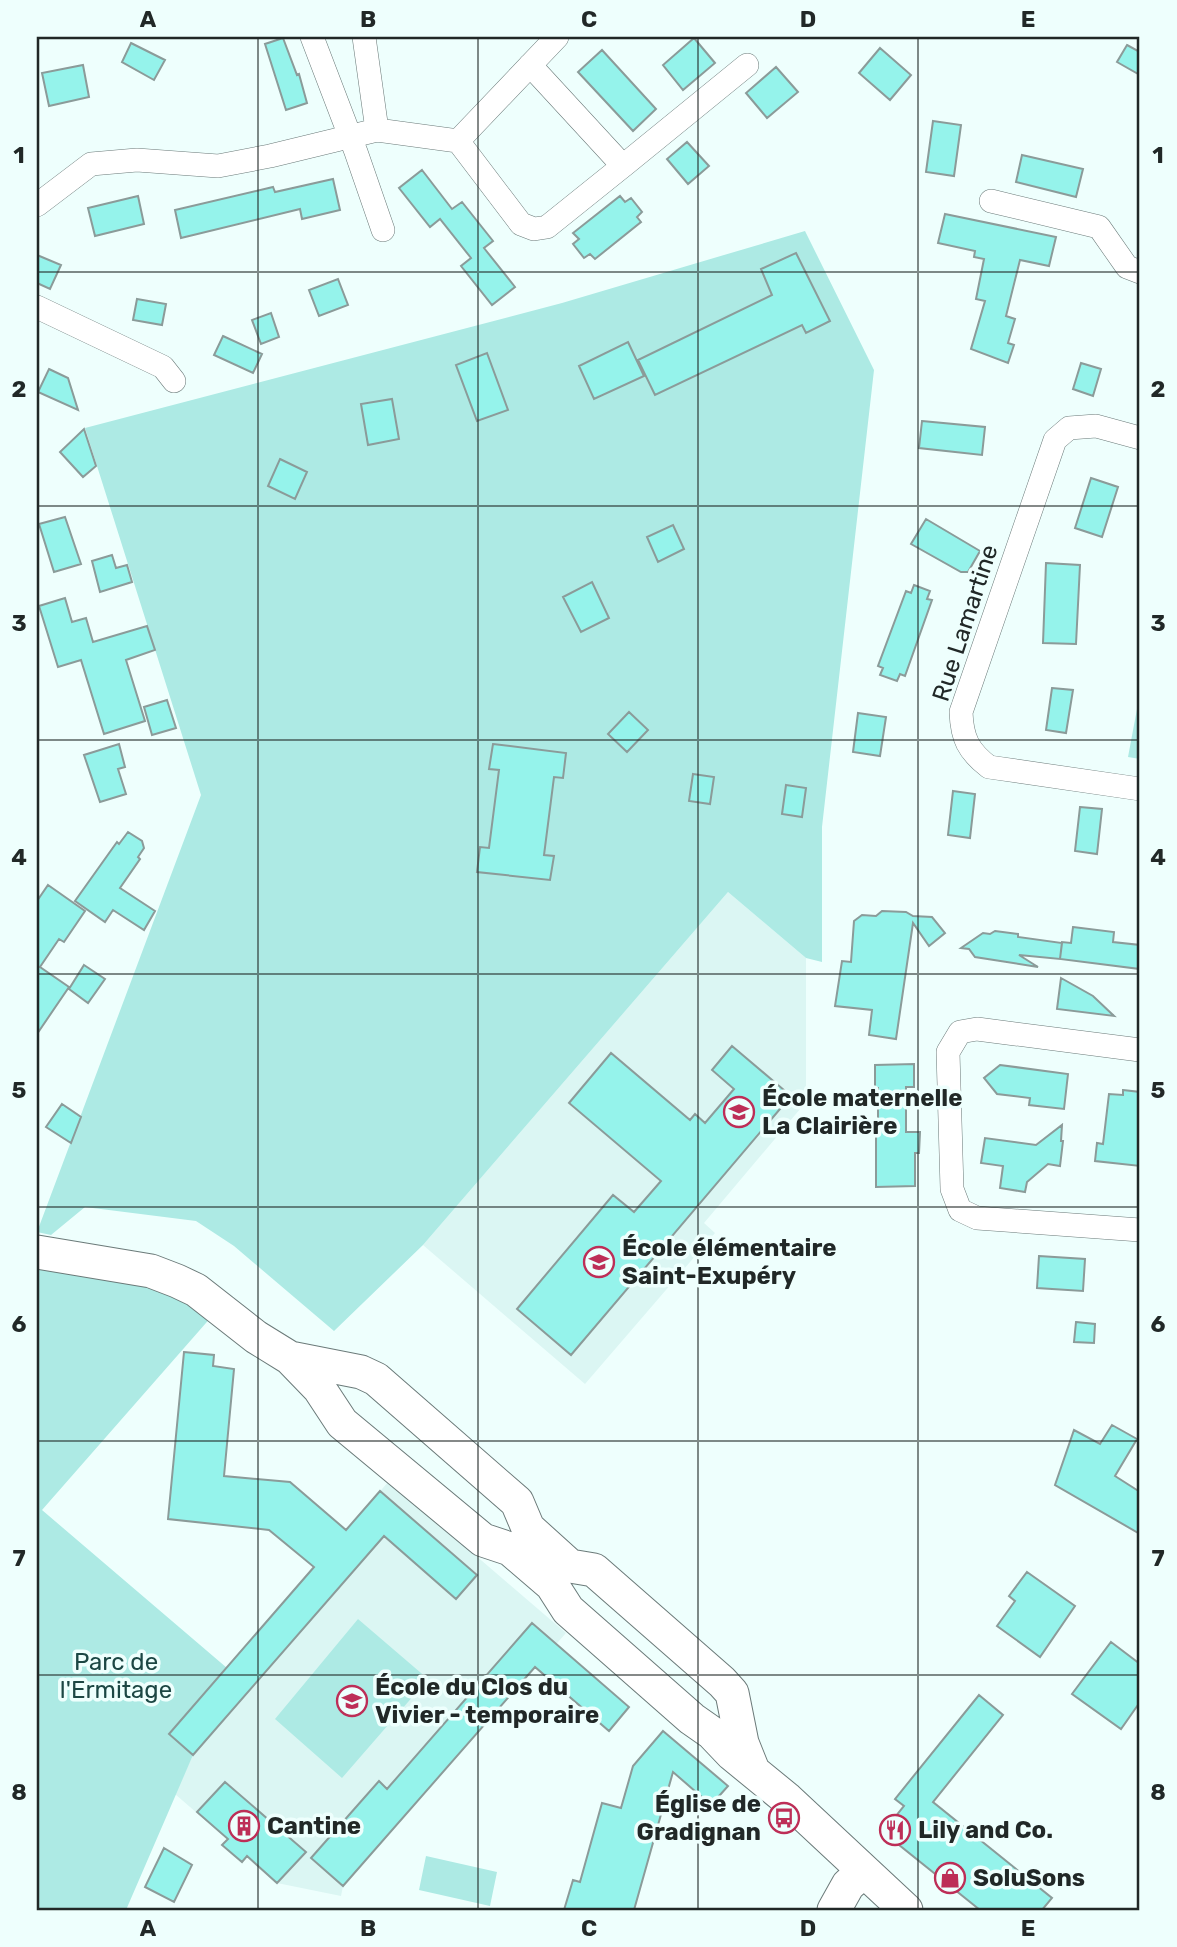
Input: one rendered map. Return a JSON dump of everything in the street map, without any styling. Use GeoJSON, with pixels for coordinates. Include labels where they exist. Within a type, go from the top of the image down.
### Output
{"type":"FeatureCollection","features":[{"type":"Feature","properties":{"kind":"street"},"geometry":{"type":"LineString","coordinates":[[312,37],[383,230]]}},
{"type":"Feature","properties":{"kind":"street"},"geometry":{"type":"LineString","coordinates":[[364,37],[377,130]]}},
{"type":"Feature","properties":{"kind":"street"},"geometry":{"type":"LineString","coordinates":[[458,141],[557,37]]}},
{"type":"Feature","properties":{"kind":"street"},"geometry":{"type":"LineString","coordinates":[[530,65],[622,166]]}},
{"type":"Feature","properties":{"kind":"street"},"geometry":{"type":"LineString","coordinates":[[37,205],[91,164],[137,160],[218,166],[377,130],[458,141],[521,225],[534,229],[547,227],[747,65]]}},
{"type":"Feature","properties":{"kind":"street"},"geometry":{"type":"LineString","coordinates":[[990,201],[1099,227],[1127,267],[1140,272]]}},
{"type":"Feature","properties":{"kind":"street"},"geometry":{"type":"LineString","coordinates":[[37,307],[163,368],[174,381]]}},
{"type":"Feature","properties":{"kind":"street","name":"Rue Lamartine"},"geometry":{"type":"LineString","coordinates":[[1140,439],[1096,426],[1069,428],[1055,440],[961,712],[962,732],[975,757],[989,767],[1140,789]]}},
{"type":"Feature","properties":{"kind":"street"},"geometry":{"type":"LineString","coordinates":[[1140,1050],[978,1029],[960,1032],[948,1052],[951,1189],[960,1210],[977,1218],[1140,1230]]}},
{"type":"Feature","properties":{"kind":"street"},"geometry":{"type":"LineString","coordinates":[[37,1252],[151,1271],[177,1281],[196,1290],[256,1337],[290,1358],[325,1397],[342,1423],[483,1540],[510,1549],[552,1586],[568,1610],[692,1719],[724,1724],[742,1743],[752,1768],[906,1910]]}},
{"type":"Feature","properties":{"kind":"street"},"geometry":{"type":"LineString","coordinates":[[290,1358],[361,1372],[376,1379],[516,1501],[528,1528],[570,1566],[594,1570],[722,1682],[732,1693],[724,1724]]}},
{"type":"Feature","properties":{"kind":"street"},"geometry":{"type":"LineString","coordinates":[[325,1397],[331,1383],[343,1369]]}},
{"type":"Feature","properties":{"kind":"street"},"geometry":{"type":"LineString","coordinates":[[834,1910],[848,1885],[863,1872]]}},
{"type":"Feature","properties":{"kind":"shaded area"},"geometry":{"type":"Polygon","coordinates":[[[728,892],[806,958],[806,1102],[704,1223],[715,1233],[585,1384],[423,1245],[728,892]]]}},
{"type":"Feature","properties":{"kind":"shaded area","name":"École du Clos du Vivier - temporaire"},"geometry":{"type":"Polygon","coordinates":[[[389,1481],[566,1633],[343,1886],[341,1896],[277,1883],[247,1857],[242,1862],[222,1845],[227,1839],[175,1794],[193,1755],[169,1734],[389,1481]]]}},
{"type":"Feature","properties":{"kind":"green space"},"geometry":{"type":"Polygon","coordinates":[[[805,231],[874,370],[822,827],[822,962],[806,958],[728,892],[423,1245],[334,1331],[234,1246],[196,1221],[85,1207],[51,1235],[37,1232],[201,795],[85,428],[562,303],[805,231]]]}},
{"type":"Feature","properties":{"kind":"green space"},"geometry":{"type":"Polygon","coordinates":[[[1140,693],[1140,759],[1128,757],[1140,693]]]}},
{"type":"Feature","properties":{"kind":"green space","name":"Parc de l'Ermitage"},"geometry":{"type":"Polygon","coordinates":[[[37,1252],[220,1307],[42,1510],[227,1668],[169,1733],[193,1755],[126,1910],[37,1910],[37,1252]]]}},
{"type":"Feature","properties":{"kind":"green space"},"geometry":{"type":"Polygon","coordinates":[[[358,1619],[428,1679],[342,1778],[275,1719],[358,1619]]]}},
{"type":"Feature","properties":{"kind":"green space"},"geometry":{"type":"Polygon","coordinates":[[[426,1856],[497,1872],[490,1906],[419,1890],[426,1856]]]}},
{"type":"Feature","properties":{"kind":"building"},"geometry":{"type":"Polygon","coordinates":[[[283,38],[297,75],[299,74],[307,103],[286,110],[265,44],[283,38]]]}},
{"type":"Feature","properties":{"kind":"building"},"geometry":{"type":"Polygon","coordinates":[[[694,38],[715,63],[683,90],[663,65],[694,38]]]}},
{"type":"Feature","properties":{"kind":"building"},"geometry":{"type":"Polygon","coordinates":[[[131,43],[165,60],[154,80],[122,62],[131,43]]]}},
{"type":"Feature","properties":{"kind":"building"},"geometry":{"type":"Polygon","coordinates":[[[1127,45],[1140,52],[1140,75],[1117,62],[1127,45]]]}},
{"type":"Feature","properties":{"kind":"building"},"geometry":{"type":"Polygon","coordinates":[[[880,48],[911,75],[890,100],[859,73],[880,48]]]}},
{"type":"Feature","properties":{"kind":"building"},"geometry":{"type":"Polygon","coordinates":[[[602,50],[656,109],[633,131],[578,72],[602,50]]]}},
{"type":"Feature","properties":{"kind":"building"},"geometry":{"type":"Polygon","coordinates":[[[83,65],[89,97],[49,106],[42,73],[83,65]]]}},
{"type":"Feature","properties":{"kind":"building"},"geometry":{"type":"Polygon","coordinates":[[[776,67],[798,92],[767,118],[746,93],[776,67]]]}},
{"type":"Feature","properties":{"kind":"building"},"geometry":{"type":"Polygon","coordinates":[[[933,121],[961,125],[954,176],[926,172],[933,121]]]}},
{"type":"Feature","properties":{"kind":"building"},"geometry":{"type":"Polygon","coordinates":[[[687,142],[709,166],[688,184],[667,159],[687,142]]]}},
{"type":"Feature","properties":{"kind":"building"},"geometry":{"type":"Polygon","coordinates":[[[1022,155],[1083,169],[1076,197],[1016,182],[1022,155]]]}},
{"type":"Feature","properties":{"kind":"building"},"geometry":{"type":"Polygon","coordinates":[[[422,170],[452,209],[462,202],[493,241],[484,248],[515,287],[492,305],[461,266],[471,258],[440,219],[430,227],[399,188],[422,170]]]}},
{"type":"Feature","properties":{"kind":"building"},"geometry":{"type":"Polygon","coordinates":[[[333,179],[340,210],[302,219],[300,209],[181,238],[175,210],[273,187],[275,192],[333,179]]]}},
{"type":"Feature","properties":{"kind":"building"},"geometry":{"type":"Polygon","coordinates":[[[138,196],[144,224],[95,236],[88,208],[138,196]]]}},
{"type":"Feature","properties":{"kind":"building"},"geometry":{"type":"Polygon","coordinates":[[[620,196],[625,202],[631,198],[642,212],[637,217],[641,222],[595,259],[590,254],[584,258],[573,244],[579,239],[573,233],[620,196]]]}},
{"type":"Feature","properties":{"kind":"building"},"geometry":{"type":"Polygon","coordinates":[[[945,214],[1056,237],[1049,266],[1020,260],[1006,316],[1015,319],[1008,343],[1014,345],[1008,363],[971,349],[985,301],[976,299],[984,259],[974,257],[975,251],[938,243],[945,214]]]}},
{"type":"Feature","properties":{"kind":"building"},"geometry":{"type":"Polygon","coordinates":[[[796,253],[830,321],[806,333],[802,325],[655,395],[638,360],[772,295],[761,269],[796,253]]]}},
{"type":"Feature","properties":{"kind":"building"},"geometry":{"type":"Polygon","coordinates":[[[37,255],[61,265],[50,289],[37,283],[37,255]]]}},
{"type":"Feature","properties":{"kind":"building"},"geometry":{"type":"Polygon","coordinates":[[[338,279],[348,305],[319,316],[309,290],[338,279]]]}},
{"type":"Feature","properties":{"kind":"building"},"geometry":{"type":"Polygon","coordinates":[[[137,299],[166,304],[162,325],[133,320],[137,299]]]}},
{"type":"Feature","properties":{"kind":"building"},"geometry":{"type":"Polygon","coordinates":[[[271,313],[279,337],[261,344],[252,320],[271,313]]]}},
{"type":"Feature","properties":{"kind":"building"},"geometry":{"type":"Polygon","coordinates":[[[223,336],[262,354],[253,373],[214,355],[223,336]]]}},
{"type":"Feature","properties":{"kind":"building"},"geometry":{"type":"Polygon","coordinates":[[[628,342],[644,376],[594,399],[579,366],[628,342]]]}},
{"type":"Feature","properties":{"kind":"building"},"geometry":{"type":"Polygon","coordinates":[[[487,353],[508,410],[477,421],[456,365],[487,353]]]}},
{"type":"Feature","properties":{"kind":"building"},"geometry":{"type":"Polygon","coordinates":[[[1081,363],[1101,369],[1093,396],[1073,389],[1081,363]]]}},
{"type":"Feature","properties":{"kind":"building"},"geometry":{"type":"Polygon","coordinates":[[[49,369],[68,378],[78,410],[38,392],[49,369]]]}},
{"type":"Feature","properties":{"kind":"building"},"geometry":{"type":"Polygon","coordinates":[[[392,399],[399,439],[368,445],[361,404],[392,399]]]}},
{"type":"Feature","properties":{"kind":"building"},"geometry":{"type":"Polygon","coordinates":[[[922,421],[985,427],[982,455],[919,448],[922,421]]]}},
{"type":"Feature","properties":{"kind":"building"},"geometry":{"type":"Polygon","coordinates":[[[84,429],[96,466],[83,477],[60,452],[84,429]]]}},
{"type":"Feature","properties":{"kind":"building"},"geometry":{"type":"Polygon","coordinates":[[[280,459],[307,472],[295,499],[268,486],[280,459]]]}},
{"type":"Feature","properties":{"kind":"building"},"geometry":{"type":"Polygon","coordinates":[[[1091,478],[1118,487],[1102,537],[1075,528],[1091,478]]]}},
{"type":"Feature","properties":{"kind":"building"},"geometry":{"type":"Polygon","coordinates":[[[65,517],[81,564],[54,572],[39,524],[65,517]]]}},
{"type":"Feature","properties":{"kind":"building"},"geometry":{"type":"Polygon","coordinates":[[[926,519],[980,551],[968,572],[961,572],[911,544],[926,519]]]}},
{"type":"Feature","properties":{"kind":"building"},"geometry":{"type":"Polygon","coordinates":[[[673,525],[684,549],[658,562],[647,537],[673,525]]]}},
{"type":"Feature","properties":{"kind":"building"},"geometry":{"type":"Polygon","coordinates":[[[112,555],[116,568],[127,565],[132,582],[100,592],[92,561],[112,555]]]}},
{"type":"Feature","properties":{"kind":"building"},"geometry":{"type":"Polygon","coordinates":[[[1046,563],[1080,565],[1076,644],[1043,643],[1046,563]]]}},
{"type":"Feature","properties":{"kind":"building"},"geometry":{"type":"Polygon","coordinates":[[[592,582],[609,618],[581,632],[563,597],[592,582]]]}},
{"type":"Feature","properties":{"kind":"building"},"geometry":{"type":"Polygon","coordinates":[[[914,585],[930,591],[927,599],[932,600],[905,676],[900,674],[897,681],[880,675],[883,668],[878,666],[906,591],[911,593],[914,585]]]}},
{"type":"Feature","properties":{"kind":"building"},"geometry":{"type":"Polygon","coordinates":[[[65,598],[72,622],[86,618],[93,642],[147,626],[155,650],[126,660],[145,721],[104,734],[81,660],[58,667],[39,606],[65,598]]]}},
{"type":"Feature","properties":{"kind":"building"},"geometry":{"type":"Polygon","coordinates":[[[1052,688],[1073,690],[1066,733],[1046,730],[1052,688]]]}},
{"type":"Feature","properties":{"kind":"building"},"geometry":{"type":"Polygon","coordinates":[[[167,700],[176,728],[152,735],[144,707],[167,700]]]}},
{"type":"Feature","properties":{"kind":"building"},"geometry":{"type":"Polygon","coordinates":[[[629,712],[648,730],[627,752],[608,734],[629,712]]]}},
{"type":"Feature","properties":{"kind":"building"},"geometry":{"type":"Polygon","coordinates":[[[858,713],[886,717],[880,756],[853,752],[858,713]]]}},
{"type":"Feature","properties":{"kind":"building"},"geometry":{"type":"Polygon","coordinates":[[[119,744],[125,767],[118,769],[126,794],[100,802],[84,755],[119,744]]]}},
{"type":"Feature","properties":{"kind":"building"},"geometry":{"type":"Polygon","coordinates":[[[493,744],[566,753],[563,778],[554,777],[544,855],[554,856],[550,880],[477,872],[480,847],[489,848],[499,770],[489,769],[493,744]]]}},
{"type":"Feature","properties":{"kind":"building"},"geometry":{"type":"Polygon","coordinates":[[[693,774],[714,777],[710,804],[689,801],[693,774]]]}},
{"type":"Feature","properties":{"kind":"building"},"geometry":{"type":"Polygon","coordinates":[[[786,785],[806,788],[802,817],[782,814],[786,785]]]}},
{"type":"Feature","properties":{"kind":"building"},"geometry":{"type":"Polygon","coordinates":[[[953,791],[975,794],[970,838],[948,835],[953,791]]]}},
{"type":"Feature","properties":{"kind":"building"},"geometry":{"type":"Polygon","coordinates":[[[1080,807],[1102,809],[1097,854],[1075,851],[1080,807]]]}},
{"type":"Feature","properties":{"kind":"building"},"geometry":{"type":"Polygon","coordinates":[[[128,832],[142,841],[144,848],[138,857],[140,859],[120,888],[155,911],[144,930],[113,910],[105,922],[75,901],[117,842],[119,844],[128,832]]]}},
{"type":"Feature","properties":{"kind":"building"},"geometry":{"type":"Polygon","coordinates":[[[48,885],[85,911],[64,942],[59,939],[40,967],[69,987],[37,1034],[37,901],[48,885]]]}},
{"type":"Feature","properties":{"kind":"building"},"geometry":{"type":"Polygon","coordinates":[[[882,911],[932,917],[945,933],[929,946],[913,923],[896,1039],[869,1035],[872,1010],[835,1006],[842,961],[851,962],[854,921],[862,915],[876,916],[882,911]]]}},
{"type":"Feature","properties":{"kind":"building"},"geometry":{"type":"Polygon","coordinates":[[[1073,927],[1114,932],[1113,942],[1140,945],[1140,969],[1060,959],[1062,942],[1071,943],[1073,927]]]}},
{"type":"Feature","properties":{"kind":"building"},"geometry":{"type":"Polygon","coordinates":[[[995,931],[1062,943],[1060,959],[1019,955],[1038,967],[975,957],[969,949],[961,948],[983,933],[990,934],[995,931]]]}},
{"type":"Feature","properties":{"kind":"building"},"geometry":{"type":"Polygon","coordinates":[[[84,965],[105,979],[88,1003],[69,989],[84,965]]]}},
{"type":"Feature","properties":{"kind":"building"},"geometry":{"type":"Polygon","coordinates":[[[1061,978],[1093,996],[1114,1016],[1057,1009],[1061,978]]]}},
{"type":"Feature","properties":{"kind":"building"},"geometry":{"type":"Polygon","coordinates":[[[732,1046],[791,1096],[571,1355],[517,1309],[613,1195],[634,1212],[661,1181],[569,1103],[611,1053],[690,1120],[695,1114],[705,1123],[734,1089],[712,1070],[732,1046]]]}},
{"type":"Feature","properties":{"kind":"building"},"geometry":{"type":"Polygon","coordinates":[[[914,1064],[914,1087],[906,1087],[906,1132],[920,1132],[919,1153],[915,1153],[915,1186],[876,1187],[878,1088],[875,1088],[875,1065],[914,1064]]]}},
{"type":"Feature","properties":{"kind":"building"},"geometry":{"type":"Polygon","coordinates":[[[1000,1065],[1068,1074],[1064,1109],[1029,1105],[1030,1098],[997,1094],[984,1078],[1000,1065]]]}},
{"type":"Feature","properties":{"kind":"building"},"geometry":{"type":"Polygon","coordinates":[[[1123,1090],[1140,1092],[1140,1166],[1095,1161],[1097,1143],[1103,1144],[1109,1094],[1123,1095],[1123,1090]]]}},
{"type":"Feature","properties":{"kind":"building"},"geometry":{"type":"Polygon","coordinates":[[[62,1104],[81,1117],[71,1143],[46,1127],[62,1104]]]}},
{"type":"Feature","properties":{"kind":"building"},"geometry":{"type":"Polygon","coordinates":[[[1062,1125],[1060,1166],[1048,1164],[1027,1182],[1025,1192],[1000,1188],[1003,1166],[981,1163],[985,1138],[1036,1145],[1062,1125]]]}},
{"type":"Feature","properties":{"kind":"building"},"geometry":{"type":"Polygon","coordinates":[[[1039,1256],[1085,1259],[1083,1291],[1037,1288],[1039,1256]]]}},
{"type":"Feature","properties":{"kind":"building"},"geometry":{"type":"Polygon","coordinates":[[[1076,1322],[1095,1324],[1094,1343],[1074,1342],[1076,1322]]]}},
{"type":"Feature","properties":{"kind":"building"},"geometry":{"type":"Polygon","coordinates":[[[184,1352],[214,1355],[213,1366],[234,1369],[224,1476],[290,1482],[346,1530],[380,1491],[477,1575],[456,1599],[384,1536],[193,1755],[169,1734],[314,1567],[269,1530],[168,1519],[184,1352]]]}},
{"type":"Feature","properties":{"kind":"building"},"geometry":{"type":"Polygon","coordinates":[[[1112,1425],[1137,1439],[1115,1476],[1140,1492],[1140,1534],[1055,1485],[1074,1430],[1100,1444],[1112,1425]]]}},
{"type":"Feature","properties":{"kind":"building"},"geometry":{"type":"Polygon","coordinates":[[[1027,1572],[1075,1606],[1040,1657],[997,1626],[1015,1601],[1009,1596],[1027,1572]]]}},
{"type":"Feature","properties":{"kind":"building"},"geometry":{"type":"Polygon","coordinates":[[[532,1623],[629,1707],[609,1731],[535,1667],[343,1886],[311,1858],[379,1781],[387,1789],[532,1623]]]}},
{"type":"Feature","properties":{"kind":"building"},"geometry":{"type":"Polygon","coordinates":[[[1111,1642],[1140,1664],[1140,1702],[1121,1729],[1072,1694],[1111,1642]]]}},
{"type":"Feature","properties":{"kind":"building"},"geometry":{"type":"Polygon","coordinates":[[[979,1695],[1003,1715],[933,1802],[1052,1898],[1042,1910],[980,1910],[883,1832],[904,1806],[895,1799],[979,1695]]]}},
{"type":"Feature","properties":{"kind":"building"},"geometry":{"type":"Polygon","coordinates":[[[663,1731],[728,1786],[711,1805],[673,1772],[634,1910],[564,1910],[573,1880],[580,1882],[602,1803],[621,1808],[633,1766],[663,1731]]]}},
{"type":"Feature","properties":{"kind":"building","name":"Cantine"},"geometry":{"type":"Polygon","coordinates":[[[225,1782],[306,1852],[277,1883],[247,1856],[242,1862],[222,1845],[228,1839],[197,1812],[225,1782]]]}},
{"type":"Feature","properties":{"kind":"building"},"geometry":{"type":"Polygon","coordinates":[[[164,1848],[192,1865],[174,1902],[145,1887],[164,1848]]]}},
{"type":"Feature","properties":{"kind":"place","name":"École maternelle La Clairière"},"geometry":{"type":"Point","coordinates":[739,1112]}},
{"type":"Feature","properties":{"kind":"place","name":"École élémentaire Saint-Exupéry"},"geometry":{"type":"Point","coordinates":[599,1262]}},
{"type":"Feature","properties":{"kind":"place","name":"École du Clos du Vivier - temporaire"},"geometry":{"type":"Point","coordinates":[352,1701]}},
{"type":"Feature","properties":{"kind":"place","name":"Église de Gradignan"},"geometry":{"type":"Point","coordinates":[784,1818]}},
{"type":"Feature","properties":{"kind":"place","name":"Cantine"},"geometry":{"type":"Point","coordinates":[244,1826]}},
{"type":"Feature","properties":{"kind":"place","name":"Lily and Co."},"geometry":{"type":"Point","coordinates":[895,1830]}},
{"type":"Feature","properties":{"kind":"place","name":"SoluSons"},"geometry":{"type":"Point","coordinates":[950,1878]}}]}
